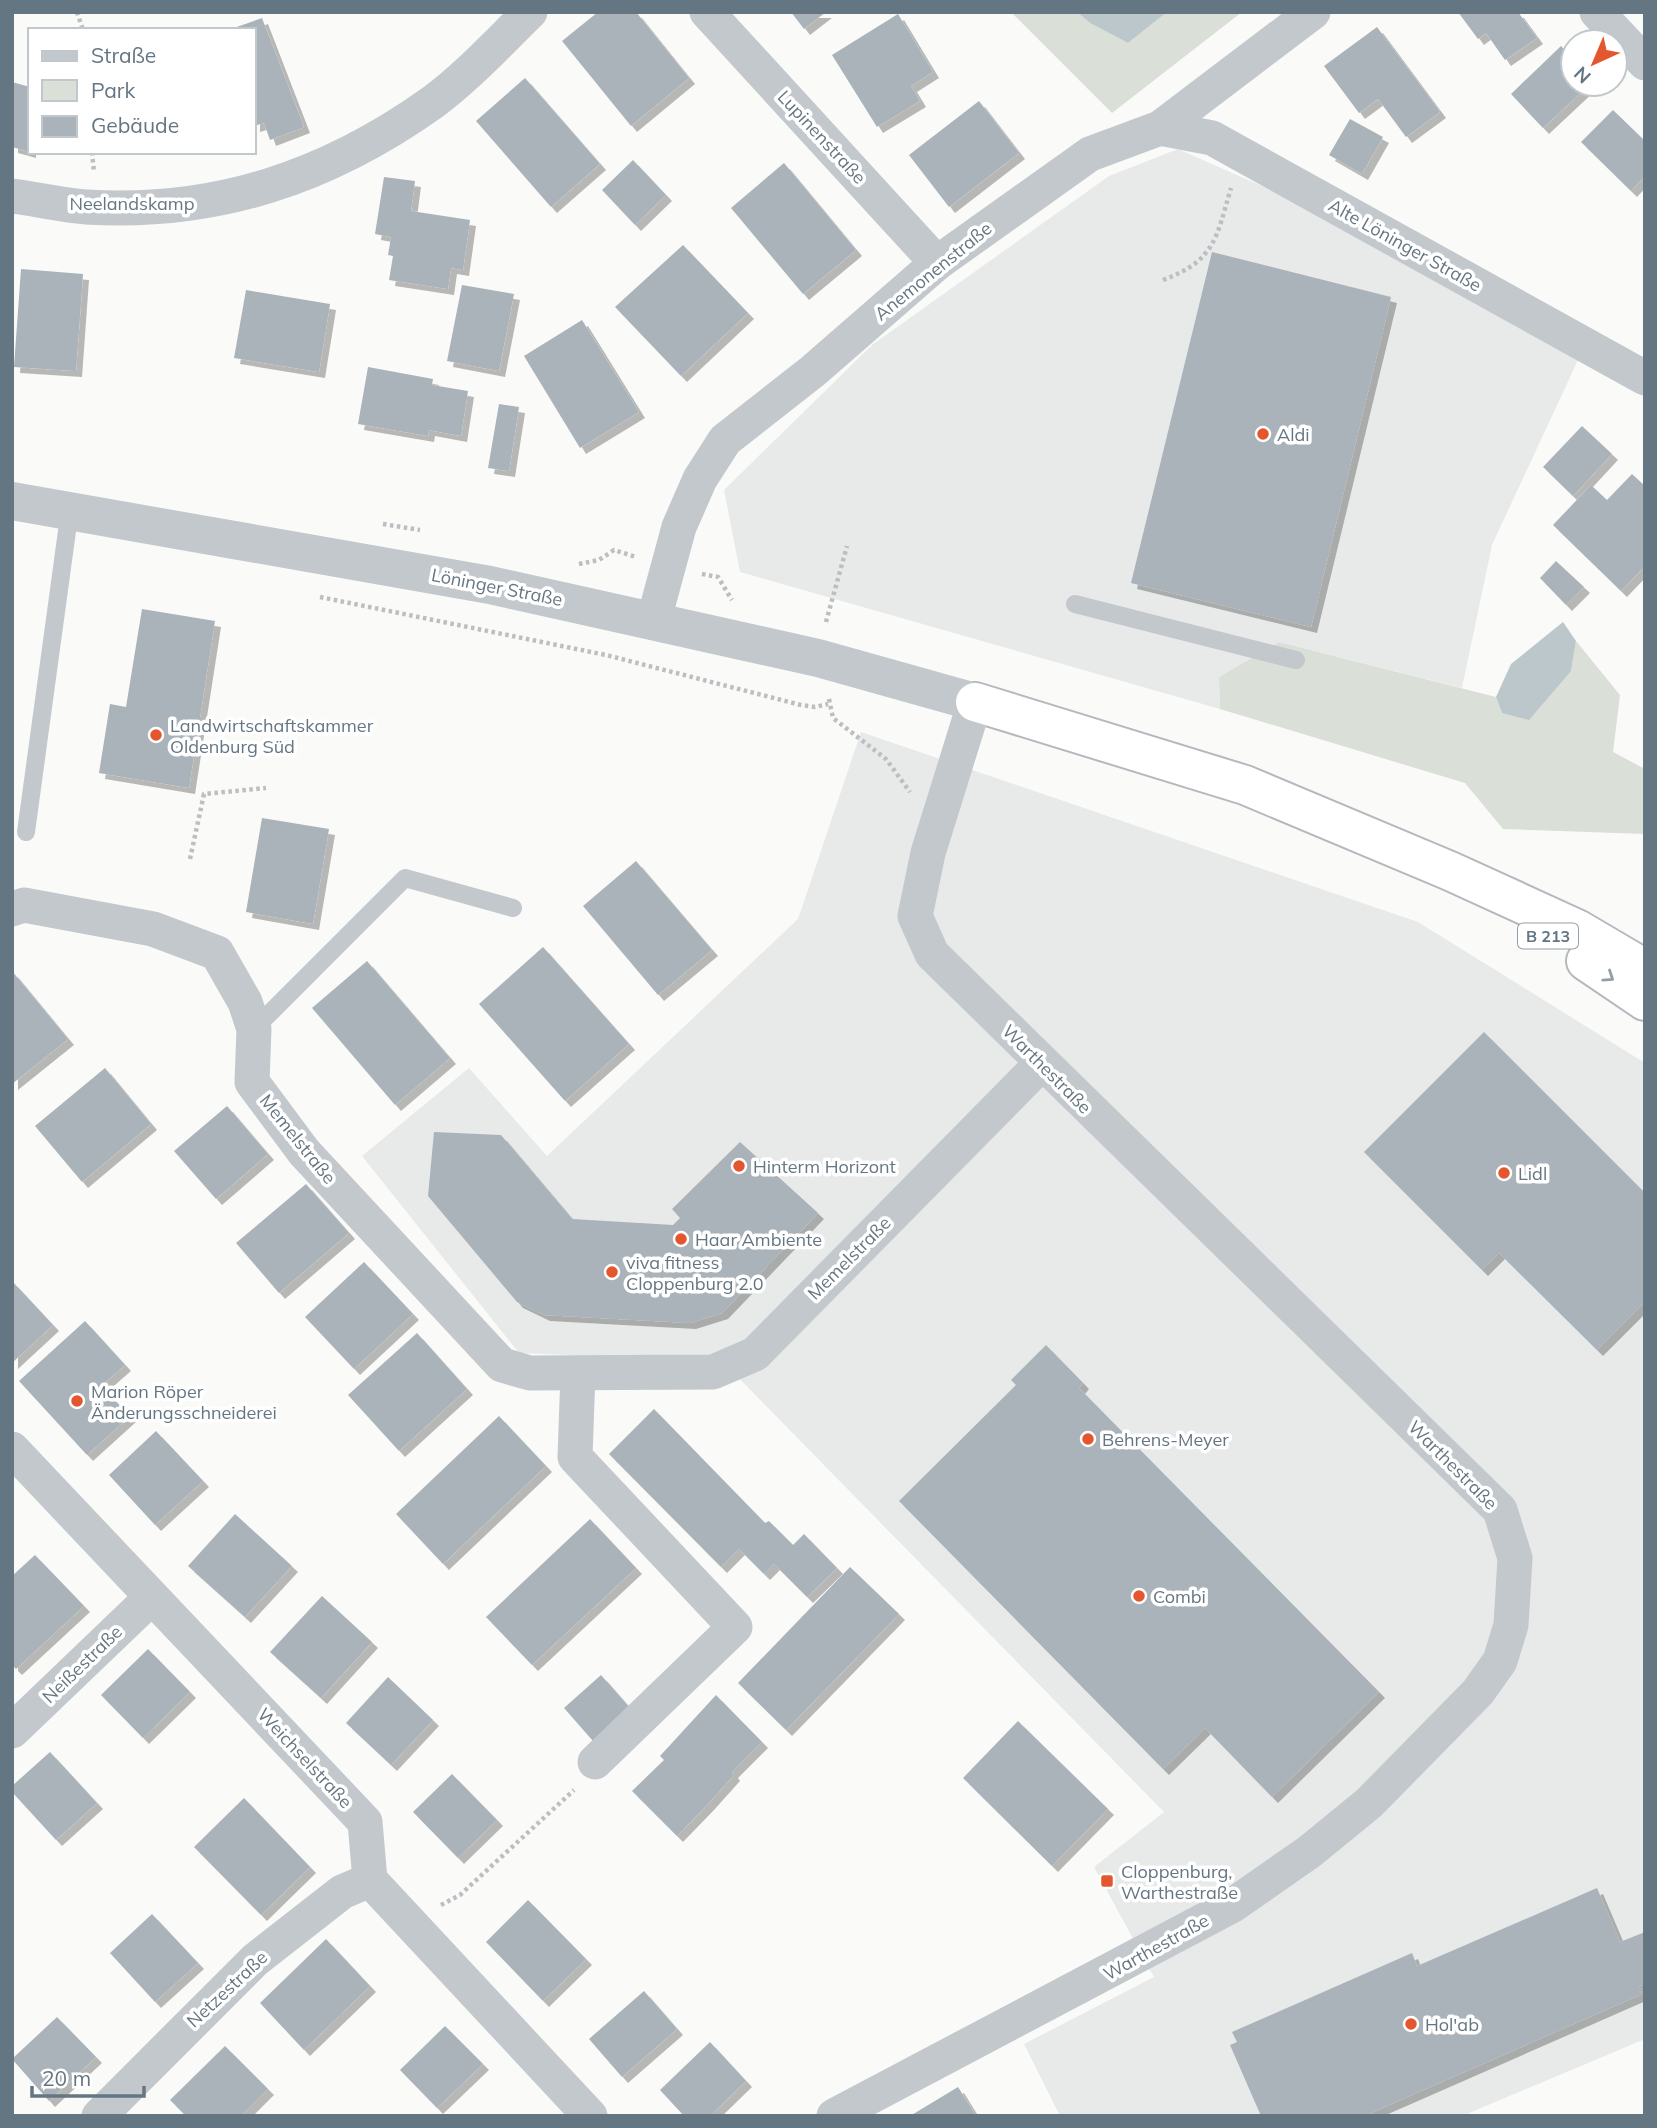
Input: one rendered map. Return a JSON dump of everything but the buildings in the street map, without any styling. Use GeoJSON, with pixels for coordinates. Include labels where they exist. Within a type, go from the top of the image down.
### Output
{"type":"FeatureCollection","features":[{"type":"Feature","properties":{"kind":"highway"},"geometry":{"type":"LineString","coordinates":[[975,702],[1245,785],[1450,871]]}},
{"type":"Feature","properties":{"kind":"highway","name":"B 213"},"geometry":{"type":"LineString","coordinates":[[1450,871],[1577,929],[1645,969]]}},
{"type":"Feature","properties":{"kind":"highway","name":"B 213"},"geometry":{"type":"LineString","coordinates":[[1450,871],[1645,1002]]}},
{"type":"Feature","properties":{"kind":"street","name":"Neelandskamp"},"geometry":{"type":"LineString","coordinates":[[12,196],[86,207],[187,206],[271,187],[349,155],[435,100],[530,12]]}},
{"type":"Feature","properties":{"kind":"street","name":"Lupinenstraße"},"geometry":{"type":"LineString","coordinates":[[707,12],[937,263]]}},
{"type":"Feature","properties":{"kind":"street","name":"Anemonenstraße"},"geometry":{"type":"LineString","coordinates":[[654,619],[679,527],[700,479],[725,440],[813,371],[937,263],[1090,154],[1160,128],[1313,12]]}},
{"type":"Feature","properties":{"kind":"street"},"geometry":{"type":"LineString","coordinates":[[1597,12],[1645,63]]}},
{"type":"Feature","properties":{"kind":"street","name":"Alte Löninger Straße"},"geometry":{"type":"LineString","coordinates":[[1160,128],[1212,138],[1645,378]]}},
{"type":"Feature","properties":{"kind":"street","name":"Löninger Straße"},"geometry":{"type":"LineString","coordinates":[[12,501],[70,509],[491,585],[654,619],[827,661],[975,702]]}},
{"type":"Feature","properties":{"kind":"street","name":"Warthestraße"},"geometry":{"type":"LineString","coordinates":[[834,2116],[1233,1905],[1308,1852],[1369,1803],[1478,1692],[1500,1661],[1511,1625],[1515,1558],[1500,1510],[932,954],[915,916],[928,853],[975,702]]}},
{"type":"Feature","properties":{"kind":"street","name":"Memelstraße"},"geometry":{"type":"LineString","coordinates":[[12,909],[24,905],[153,929],[217,953],[244,1002],[254,1029],[252,1082],[304,1152],[502,1365],[530,1373],[713,1372],[754,1354],[1041,1063]]}},
{"type":"Feature","properties":{"kind":"street"},"geometry":{"type":"LineString","coordinates":[[578,1373],[575,1457],[735,1627],[595,1762]]}},
{"type":"Feature","properties":{"kind":"street","name":"Weichselstraße"},"geometry":{"type":"LineString","coordinates":[[12,1449],[365,1822],[370,1880]]}},
{"type":"Feature","properties":{"kind":"street","name":"Neißestraße"},"geometry":{"type":"LineString","coordinates":[[12,1731],[152,1597]]}},
{"type":"Feature","properties":{"kind":"street"},"geometry":{"type":"LineString","coordinates":[[370,1880],[590,2116]]}},
{"type":"Feature","properties":{"kind":"street","name":"Netzestraße"},"geometry":{"type":"LineString","coordinates":[[99,2116],[255,1960],[342,1892],[370,1880]]}},
{"type":"Feature","properties":{"kind":"lane"},"geometry":{"type":"LineString","coordinates":[[26,832],[70,509]]}},
{"type":"Feature","properties":{"kind":"lane"},"geometry":{"type":"LineString","coordinates":[[1075,604],[1296,660]]}},
{"type":"Feature","properties":{"kind":"lane"},"geometry":{"type":"LineString","coordinates":[[254,1029],[405,878],[513,908]]}},
{"type":"Feature","properties":{"kind":"path"},"geometry":{"type":"LineString","coordinates":[[1163,280],[1190,270],[1213,246],[1241,154]]}},
{"type":"Feature","properties":{"kind":"path"},"geometry":{"type":"LineString","coordinates":[[826,622],[847,546]]}},
{"type":"Feature","properties":{"kind":"path"},"geometry":{"type":"LineString","coordinates":[[667,566],[718,577],[732,601],[746,604]]}},
{"type":"Feature","properties":{"kind":"path"},"geometry":{"type":"LineString","coordinates":[[310,596],[606,655],[801,705],[816,707],[828,704]]}},
{"type":"Feature","properties":{"kind":"path"},"geometry":{"type":"LineString","coordinates":[[813,619],[835,625]]}},
{"type":"Feature","properties":{"kind":"path"},"geometry":{"type":"LineString","coordinates":[[190,859],[204,794],[266,788]]}},
{"type":"Feature","properties":{"kind":"path"},"geometry":{"type":"LineString","coordinates":[[409,1922],[460,1895],[590,1774],[595,1762]]}},
{"type":"Feature","properties":{"kind":"shaded area"},"geometry":{"type":"Polygon","coordinates":[[[1077,12],[1167,12],[1128,43],[1090,23],[1077,12]]]}},
{"type":"Feature","properties":{"kind":"shaded area"},"geometry":{"type":"Polygon","coordinates":[[[1178,149],[1264,187],[1578,360],[1492,545],[1462,688],[1279,642],[1219,677],[1220,709],[740,572],[724,490],[872,345],[1109,176],[1178,149]]]}},
{"type":"Feature","properties":{"kind":"shaded area"},"geometry":{"type":"Polygon","coordinates":[[[1563,622],[1576,641],[1571,671],[1529,720],[1502,713],[1496,697],[1511,664],[1563,622]]]}},
{"type":"Feature","properties":{"kind":"shaded area"},"geometry":{"type":"Polygon","coordinates":[[[861,732],[1418,922],[1645,1063],[1645,2039],[1462,2116],[1060,2116],[1024,2044],[1154,1977],[1094,1867],[1164,1812],[722,1361],[519,1353],[362,1156],[469,1068],[547,1156],[798,919],[861,732]]]}},
{"type":"Feature","properties":{"kind":"green space"},"geometry":{"type":"Polygon","coordinates":[[[1011,12],[1077,12],[1090,23],[1128,43],[1167,12],[1242,12],[1112,113],[1011,12]]]}},
{"type":"Feature","properties":{"kind":"green space"},"geometry":{"type":"Polygon","coordinates":[[[1576,641],[1620,695],[1613,752],[1645,769],[1645,834],[1503,829],[1465,783],[1220,709],[1219,677],[1279,642],[1496,697],[1502,713],[1571,671],[1576,641]]]}},
{"type":"Feature","properties":{"kind":"place","name":"Aldi"},"geometry":{"type":"Point","coordinates":[1263,434]}},
{"type":"Feature","properties":{"kind":"place","name":"Landwirtschaftskammer Oldenburg Süd"},"geometry":{"type":"Point","coordinates":[156,735]}},
{"type":"Feature","properties":{"kind":"place","name":"Hinterm Horizont"},"geometry":{"type":"Point","coordinates":[739,1166]}},
{"type":"Feature","properties":{"kind":"place","name":"Lidl"},"geometry":{"type":"Point","coordinates":[1504,1173]}},
{"type":"Feature","properties":{"kind":"place","name":"Haar Ambiente"},"geometry":{"type":"Point","coordinates":[681,1239]}},
{"type":"Feature","properties":{"kind":"place","name":"viva fitness Cloppenburg 2.0"},"geometry":{"type":"Point","coordinates":[612,1272]}},
{"type":"Feature","properties":{"kind":"place","name":"Marion Röper Änderungsschneiderei"},"geometry":{"type":"Point","coordinates":[77,1401]}},
{"type":"Feature","properties":{"kind":"place","name":"Behrens-Meyer"},"geometry":{"type":"Point","coordinates":[1088,1439]}},
{"type":"Feature","properties":{"kind":"place","name":"Combi"},"geometry":{"type":"Point","coordinates":[1139,1596]}},
{"type":"Feature","properties":{"kind":"place","name":"Cloppenburg, Warthestraße"},"geometry":{"type":"Point","coordinates":[1107,1881]}},
{"type":"Feature","properties":{"kind":"place","name":"Hol'ab"},"geometry":{"type":"Point","coordinates":[1411,2024]}}]}
